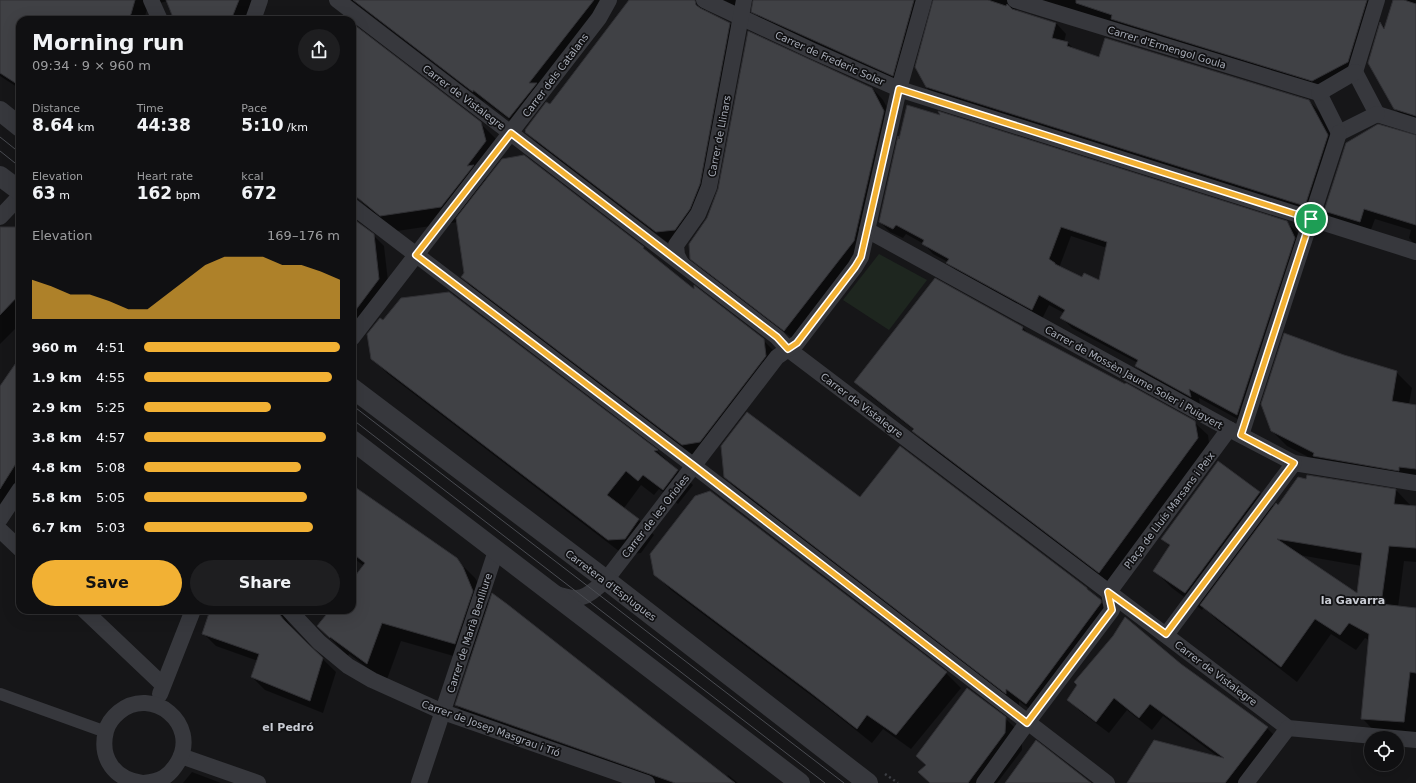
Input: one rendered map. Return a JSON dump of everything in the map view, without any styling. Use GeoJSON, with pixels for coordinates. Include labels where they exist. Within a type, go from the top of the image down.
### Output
{"type":"FeatureCollection","features":[{"type":"Feature","properties":{"kind":"street"},"geometry":{"type":"LineString","coordinates":[[151,0],[158,16]]}},
{"type":"Feature","properties":{"kind":"street"},"geometry":{"type":"LineString","coordinates":[[254,16],[260,0]]}},
{"type":"Feature","properties":{"kind":"street","name":"Carrer de Vistalegre"},"geometry":{"type":"LineString","coordinates":[[337,0],[777,337],[788,349],[1108,592],[1166,634],[1288,728]]}},
{"type":"Feature","properties":{"kind":"street","name":"Carrer dels Catalans"},"geometry":{"type":"LineString","coordinates":[[356,333],[599,18],[609,0]]}},
{"type":"Feature","properties":{"kind":"street","name":"Carrer de Frederic Soler"},"geometry":{"type":"LineString","coordinates":[[704,0],[899,89],[1416,252]]}},
{"type":"Feature","properties":{"kind":"street","name":"Carrer de Llinars"},"geometry":{"type":"LineString","coordinates":[[681,263],[677,255],[676,245],[698,214],[709,187],[744,0]]}},
{"type":"Feature","properties":{"kind":"street","name":"Carrer de les Orioles"},"geometry":{"type":"LineString","coordinates":[[552,592],[569,599],[578,598],[589,595],[606,580],[777,357],[797,343],[855,267],[861,257],[899,89],[924,0]]}},
{"type":"Feature","properties":{"kind":"street","name":"Carrer d'Ermengol Goula"},"geometry":{"type":"LineString","coordinates":[[1015,0],[1319,93]]}},
{"type":"Feature","properties":{"kind":"street"},"geometry":{"type":"LineString","coordinates":[[1377,0],[1355,72],[1319,93],[1339,133],[1377,114],[1416,126]]}},
{"type":"Feature","properties":{"kind":"street"},"geometry":{"type":"LineString","coordinates":[[1355,72],[1377,114]]}},
{"type":"Feature","properties":{"kind":"street"},"geometry":{"type":"LineString","coordinates":[[0,112],[16,124]]}},
{"type":"Feature","properties":{"kind":"street","name":"Plaça de Lluís Marsans i Peix"},"geometry":{"type":"LineString","coordinates":[[1108,592],[1235,432],[1311,219],[1339,133]]}},
{"type":"Feature","properties":{"kind":"street"},"geometry":{"type":"LineString","coordinates":[[0,176],[16,188]]}},
{"type":"Feature","properties":{"kind":"street"},"geometry":{"type":"LineString","coordinates":[[0,217],[16,200]]}},
{"type":"Feature","properties":{"kind":"street"},"geometry":{"type":"LineString","coordinates":[[356,209],[1107,783]]}},
{"type":"Feature","properties":{"kind":"street","name":"Carrer de Mossèn Jaume Soler i Puigvert"},"geometry":{"type":"LineString","coordinates":[[867,230],[1294,463],[1416,483]]}},
{"type":"Feature","properties":{"kind":"street","name":"Carretera d'Esplugues"},"geometry":{"type":"LineString","coordinates":[[356,391],[606,580],[868,783]]}},
{"type":"Feature","properties":{"kind":"street"},"geometry":{"type":"LineString","coordinates":[[356,443],[800,783]]}},
{"type":"Feature","properties":{"kind":"street"},"geometry":{"type":"LineString","coordinates":[[1166,634],[1294,463]]}},
{"type":"Feature","properties":{"kind":"street"},"geometry":{"type":"LineString","coordinates":[[0,519],[16,494]]}},
{"type":"Feature","properties":{"kind":"street"},"geometry":{"type":"LineString","coordinates":[[0,530],[16,545]]}},
{"type":"Feature","properties":{"kind":"street","name":"Carrer de Marià Benlliure"},"geometry":{"type":"LineString","coordinates":[[419,783],[496,551]]}},
{"type":"Feature","properties":{"kind":"street"},"geometry":{"type":"LineString","coordinates":[[984,783],[1112,610],[1108,592]]}},
{"type":"Feature","properties":{"kind":"street"},"geometry":{"type":"LineString","coordinates":[[88,614],[163,685]]}},
{"type":"Feature","properties":{"kind":"street"},"geometry":{"type":"LineString","coordinates":[[156,705],[191,614]]}},
{"type":"Feature","properties":{"kind":"street","name":"Carrer de Josep Masgrau i Tió"},"geometry":{"type":"LineString","coordinates":[[294,614],[319,642],[348,666],[372,680],[443,712],[646,783]]}},
{"type":"Feature","properties":{"kind":"street"},"geometry":{"type":"LineString","coordinates":[[0,694],[106,732]]}},
{"type":"Feature","properties":{"kind":"street"},"geometry":{"type":"LineString","coordinates":[[145,703],[156,705],[166,710],[175,718],[181,728],[184,740],[183,752],[172,771],[164,778],[154,782],[137,783],[122,776],[113,768],[106,758],[104,747],[106,732],[108,724],[123,708],[134,704],[145,703]]}},
{"type":"Feature","properties":{"kind":"street"},"geometry":{"type":"LineString","coordinates":[[1246,783],[1288,728],[1416,740]]}},
{"type":"Feature","properties":{"kind":"street"},"geometry":{"type":"LineString","coordinates":[[181,756],[258,783]]}},
{"type":"Feature","properties":{"kind":"shaded area"},"geometry":{"type":"Polygon","coordinates":[[[879,254],[927,280],[889,330],[843,300],[879,254]]]}},
{"type":"Feature","properties":{"kind":"building"},"geometry":{"type":"Polygon","coordinates":[[[0,0],[135,0],[130,16],[16,16],[16,83],[0,73],[0,0]]]}},
{"type":"Feature","properties":{"kind":"building"},"geometry":{"type":"Polygon","coordinates":[[[166,0],[239,0],[233,16],[172,16],[166,0]]]}},
{"type":"Feature","properties":{"kind":"building"},"geometry":{"type":"Polygon","coordinates":[[[353,0],[594,0],[529,83],[537,83],[509,118],[353,0]]]}},
{"type":"Feature","properties":{"kind":"building"},"geometry":{"type":"Polygon","coordinates":[[[629,0],[695,0],[696,5],[700,8],[730,23],[700,184],[690,209],[675,230],[656,232],[525,132],[546,102],[550,104],[629,0]]]}},
{"type":"Feature","properties":{"kind":"building"},"geometry":{"type":"Polygon","coordinates":[[[753,0],[914,0],[893,76],[751,12],[753,0]]]}},
{"type":"Feature","properties":{"kind":"building"},"geometry":{"type":"Polygon","coordinates":[[[933,0],[988,0],[1006,6],[1007,4],[1012,9],[1056,23],[1052,38],[1068,42],[1067,46],[1099,57],[1105,38],[1309,100],[1328,135],[1305,206],[926,87],[915,67],[933,0]]]}},
{"type":"Feature","properties":{"kind":"building"},"geometry":{"type":"Polygon","coordinates":[[[1076,0],[1367,0],[1348,62],[1312,81],[1111,19],[1112,15],[1076,3],[1076,0]]]}},
{"type":"Feature","properties":{"kind":"building"},"geometry":{"type":"Polygon","coordinates":[[[1393,0],[1404,0],[1416,4],[1416,116],[1394,109],[1368,63],[1380,22],[1384,29],[1393,0]]]}},
{"type":"Feature","properties":{"kind":"building"},"geometry":{"type":"Polygon","coordinates":[[[356,26],[481,122],[486,141],[467,166],[474,165],[441,207],[380,216],[356,198],[356,26]]]}},
{"type":"Feature","properties":{"kind":"building"},"geometry":{"type":"Polygon","coordinates":[[[748,31],[872,88],[884,111],[854,241],[784,331],[690,259],[689,244],[707,218],[718,189],[748,31]]]}},
{"type":"Feature","properties":{"kind":"building"},"geometry":{"type":"Polygon","coordinates":[[[907,105],[940,115],[938,111],[1287,221],[1295,238],[1237,415],[1189,389],[1191,397],[1135,366],[1138,360],[1060,318],[1065,310],[1039,295],[1032,310],[946,263],[949,259],[922,244],[924,240],[896,225],[893,229],[879,222],[898,136],[899,139],[907,105]],[[1061,227],[1049,259],[1055,264],[1082,277],[1084,273],[1099,280],[1107,242],[1061,227]]]}},
{"type":"Feature","properties":{"kind":"building"},"geometry":{"type":"Polygon","coordinates":[[[1378,124],[1416,135],[1416,225],[1364,209],[1360,222],[1324,211],[1346,143],[1378,124]]]}},
{"type":"Feature","properties":{"kind":"building"},"geometry":{"type":"Polygon","coordinates":[[[524,155],[644,247],[643,248],[694,289],[694,285],[764,339],[766,356],[700,442],[682,445],[461,277],[464,273],[456,218],[502,159],[524,155]]]}},
{"type":"Feature","properties":{"kind":"building"},"geometry":{"type":"Polygon","coordinates":[[[356,221],[374,234],[379,279],[356,310],[356,221]]]}},
{"type":"Feature","properties":{"kind":"building"},"geometry":{"type":"Polygon","coordinates":[[[0,227],[16,227],[16,298],[0,315],[0,227]]]}},
{"type":"Feature","properties":{"kind":"building"},"geometry":{"type":"Polygon","coordinates":[[[935,278],[1023,327],[1022,330],[1125,384],[1126,383],[1195,421],[1198,438],[1099,573],[912,431],[914,429],[854,382],[935,278]]]}},
{"type":"Feature","properties":{"kind":"building"},"geometry":{"type":"Polygon","coordinates":[[[449,292],[658,450],[654,451],[678,470],[663,490],[643,475],[638,481],[626,471],[607,495],[639,519],[625,539],[608,540],[371,359],[367,334],[380,318],[383,320],[401,298],[449,292]]]}},
{"type":"Feature","properties":{"kind":"building"},"geometry":{"type":"Polygon","coordinates":[[[1284,333],[1344,355],[1397,371],[1392,401],[1416,405],[1416,469],[1399,467],[1399,471],[1313,456],[1314,453],[1271,431],[1261,404],[1284,333]]]}},
{"type":"Feature","properties":{"kind":"building"},"geometry":{"type":"Polygon","coordinates":[[[16,363],[16,463],[0,489],[0,386],[16,363]]]}},
{"type":"Feature","properties":{"kind":"building"},"geometry":{"type":"Polygon","coordinates":[[[747,412],[860,497],[900,446],[1101,600],[1101,603],[1026,704],[1006,689],[1006,694],[724,477],[721,446],[747,412]]]}},
{"type":"Feature","properties":{"kind":"building"},"geometry":{"type":"Polygon","coordinates":[[[1218,461],[1260,492],[1185,593],[1153,571],[1170,545],[1161,539],[1218,461]]]}},
{"type":"Feature","properties":{"kind":"building"},"geometry":{"type":"Polygon","coordinates":[[[1307,475],[1396,489],[1394,504],[1416,506],[1416,548],[1389,546],[1381,604],[1416,608],[1416,673],[1410,672],[1404,722],[1361,719],[1369,634],[1349,623],[1340,635],[1315,619],[1281,667],[1200,605],[1276,503],[1278,505],[1298,477],[1306,479],[1307,475]],[[1277,539],[1357,593],[1362,553],[1277,539]]]}},
{"type":"Feature","properties":{"kind":"building"},"geometry":{"type":"Polygon","coordinates":[[[356,488],[457,558],[463,567],[473,591],[455,644],[382,623],[367,664],[330,638],[317,626],[327,614],[356,614],[356,575],[365,563],[356,556],[356,488]]]}},
{"type":"Feature","properties":{"kind":"building"},"geometry":{"type":"Polygon","coordinates":[[[710,491],[947,672],[896,735],[867,715],[857,729],[654,575],[650,554],[695,496],[710,491]]]}},
{"type":"Feature","properties":{"kind":"building"},"geometry":{"type":"Polygon","coordinates":[[[492,593],[735,783],[675,783],[455,705],[492,593]]]}},
{"type":"Feature","properties":{"kind":"building"},"geometry":{"type":"Polygon","coordinates":[[[209,614],[279,614],[323,658],[310,701],[251,677],[259,654],[202,634],[209,614]]]}},
{"type":"Feature","properties":{"kind":"building"},"geometry":{"type":"Polygon","coordinates":[[[1125,617],[1181,664],[1268,727],[1225,783],[1127,783],[1154,740],[1224,758],[1150,704],[1139,718],[1114,698],[1096,722],[1067,700],[1077,685],[1074,682],[1113,636],[1125,617]]]}},
{"type":"Feature","properties":{"kind":"building"},"geometry":{"type":"Polygon","coordinates":[[[967,688],[1006,717],[1005,733],[968,783],[930,783],[918,772],[926,765],[916,756],[967,688]]]}},
{"type":"Feature","properties":{"kind":"building"},"geometry":{"type":"Polygon","coordinates":[[[1036,740],[1091,783],[1005,783],[1036,740]]]}},
{"type":"Feature","properties":{"kind":"tram line"},"geometry":{"type":"LineString","coordinates":[[0,137],[16,150]]}},
{"type":"Feature","properties":{"kind":"tram line"},"geometry":{"type":"LineString","coordinates":[[0,151],[16,164]]}},
{"type":"Feature","properties":{"kind":"tram line"},"geometry":{"type":"LineString","coordinates":[[356,408],[844,783]]}},
{"type":"Feature","properties":{"kind":"tram line"},"geometry":{"type":"LineString","coordinates":[[356,422],[825,783]]}},
{"type":"Feature","properties":{"kind":"district","name":"la Gavarra"},"geometry":{"type":"Point","coordinates":[1353,600]}},
{"type":"Feature","properties":{"kind":"district","name":"el Pedró"},"geometry":{"type":"Point","coordinates":[288,727]}},
{"type":"Feature","properties":{"kind":"route"},"geometry":{"type":"LineString","coordinates":[[899,89],[1311,219],[1241,435],[1294,463],[1166,634],[1108,592],[1112,610],[1027,723],[694,466],[416,255],[511,133],[777,337],[788,349],[797,343],[861,257],[899,89]]}}]}
